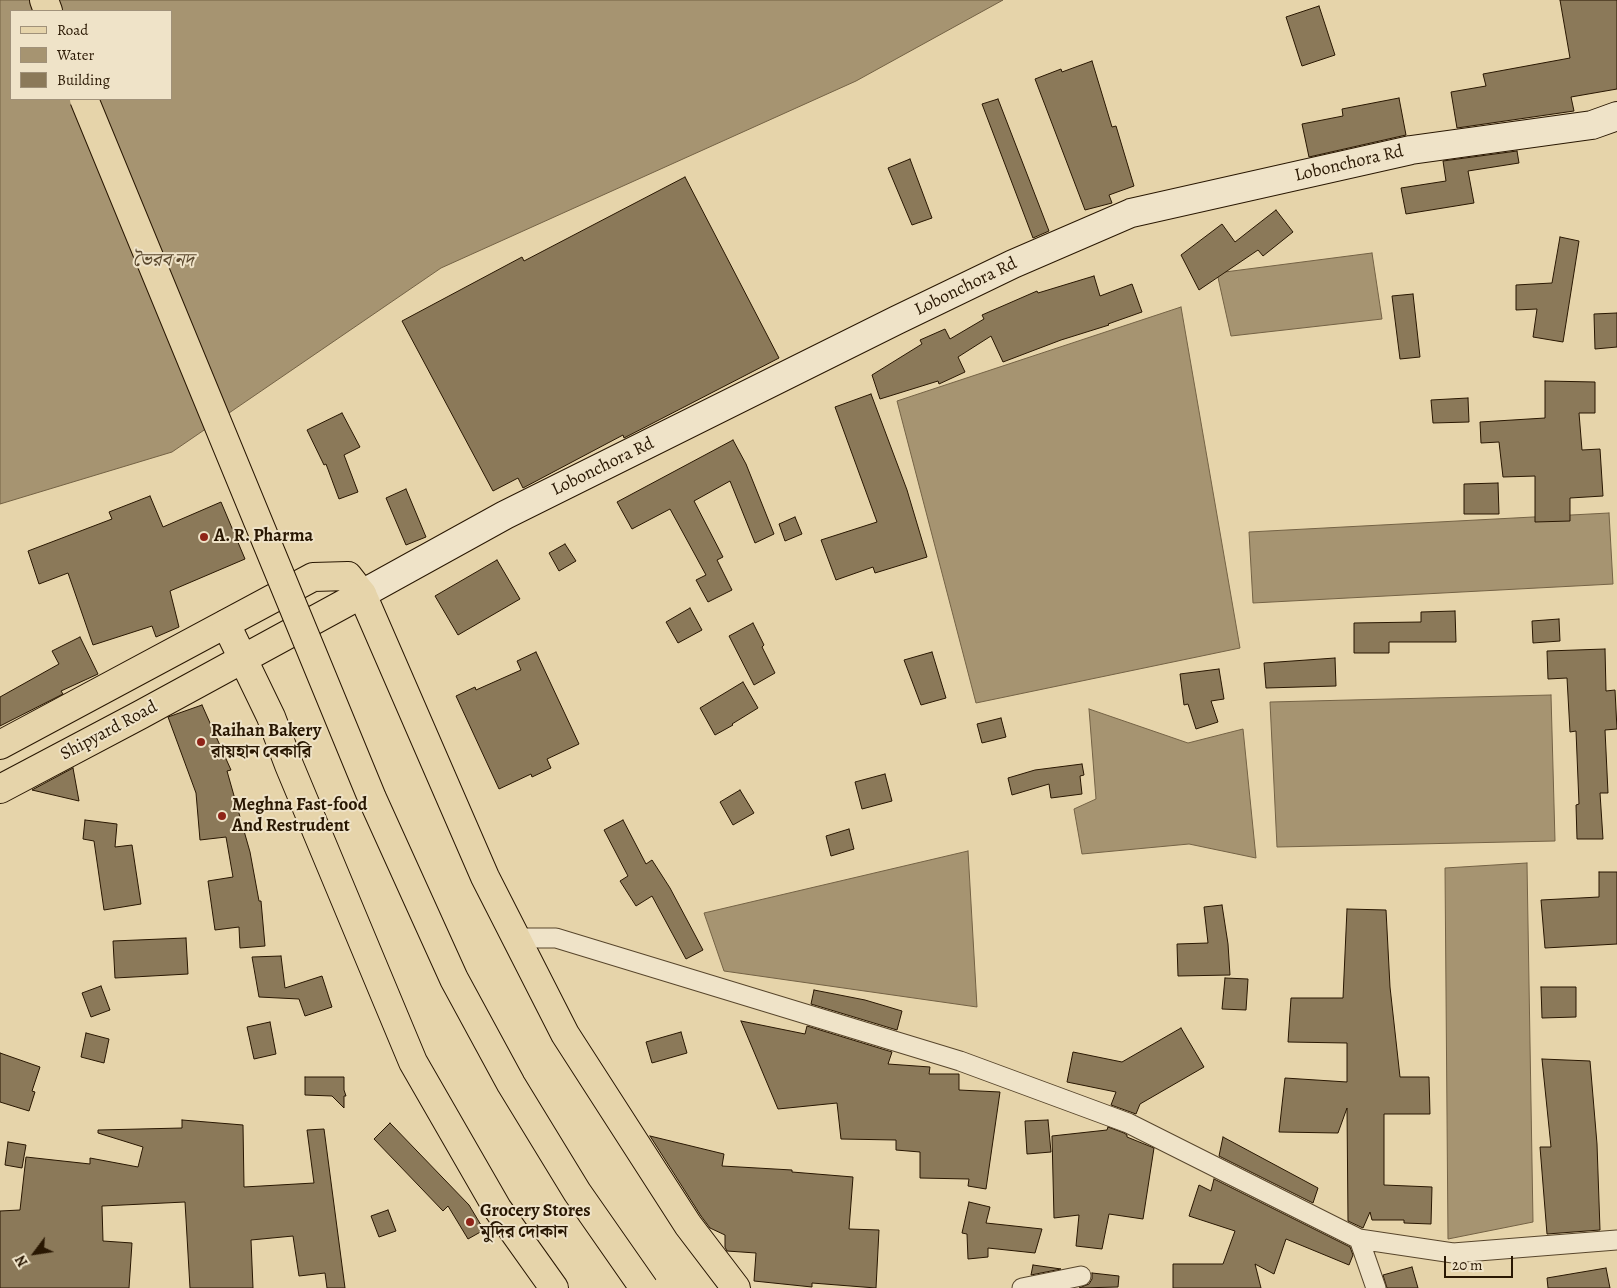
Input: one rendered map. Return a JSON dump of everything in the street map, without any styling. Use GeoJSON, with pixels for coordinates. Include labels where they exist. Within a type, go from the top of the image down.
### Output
{"type":"FeatureCollection","features":[{"type":"Feature","properties":{"kind":"main road"},"geometry":{"type":"LineString","coordinates":[[84,100],[372,798],[454,978],[511,1084],[577,1192],[644,1288]]}},
{"type":"Feature","properties":{"kind":"main road"},"geometry":{"type":"LineString","coordinates":[[0,745],[314,577],[348,576],[362,594],[485,877],[565,1034],[688,1225],[736,1288]]}},
{"type":"Feature","properties":{"kind":"main road","name":"Shipyard Road"},"geometry":{"type":"LineString","coordinates":[[0,789],[362,594]]}},
{"type":"Feature","properties":{"kind":"main road"},"geometry":{"type":"LineString","coordinates":[[226,624],[271,717],[288,765],[413,1062],[497,1208],[554,1288]]}},
{"type":"Feature","properties":{"kind":"street","name":"Lobonchora Rd"},"geometry":{"type":"LineString","coordinates":[[362,594],[505,515],[897,320],[1013,264],[1131,213],[1412,150],[1592,125],[1617,116]]}},
{"type":"Feature","properties":{"kind":"street"},"geometry":{"type":"LineString","coordinates":[[516,938],[556,938],[960,1061],[1128,1123],[1359,1240],[1453,1253],[1617,1240]]}},
{"type":"Feature","properties":{"kind":"street"},"geometry":{"type":"LineString","coordinates":[[1359,1240],[1376,1288]]}},
{"type":"Feature","properties":{"kind":"street"},"geometry":{"type":"LineString","coordinates":[[1022,1288],[1081,1276]]}},
{"type":"Feature","properties":{"kind":"water","name":"ভৈরব নদ"},"geometry":{"type":"Polygon","coordinates":[[[0,0],[1003,0],[856,81],[441,268],[172,452],[0,504],[0,0]]]}},
{"type":"Feature","properties":{"kind":"water"},"geometry":{"type":"Polygon","coordinates":[[[1372,253],[1382,319],[1231,336],[1217,273],[1372,253]]]}},
{"type":"Feature","properties":{"kind":"water"},"geometry":{"type":"Polygon","coordinates":[[[1181,307],[1240,648],[976,703],[897,401],[1181,307]]]}},
{"type":"Feature","properties":{"kind":"water"},"geometry":{"type":"Polygon","coordinates":[[[1609,513],[1613,584],[1253,603],[1249,532],[1609,513]]]}},
{"type":"Feature","properties":{"kind":"water"},"geometry":{"type":"Polygon","coordinates":[[[1551,695],[1555,841],[1277,847],[1270,702],[1551,695]]]}},
{"type":"Feature","properties":{"kind":"water"},"geometry":{"type":"Polygon","coordinates":[[[1089,709],[1188,743],[1243,729],[1256,858],[1189,844],[1082,854],[1074,809],[1096,799],[1089,709]]]}},
{"type":"Feature","properties":{"kind":"water"},"geometry":{"type":"Polygon","coordinates":[[[968,851],[977,1007],[724,971],[704,913],[968,851]]]}},
{"type":"Feature","properties":{"kind":"water"},"geometry":{"type":"Polygon","coordinates":[[[1527,863],[1533,1222],[1448,1239],[1445,868],[1527,863]]]}},
{"type":"Feature","properties":{"kind":"building"},"geometry":{"type":"Polygon","coordinates":[[[1560,0],[1617,0],[1617,89],[1571,97],[1574,111],[1457,128],[1451,92],[1486,86],[1483,74],[1570,58],[1560,0]]]}},
{"type":"Feature","properties":{"kind":"building"},"geometry":{"type":"Polygon","coordinates":[[[1319,6],[1335,55],[1302,66],[1286,17],[1319,6]]]}},
{"type":"Feature","properties":{"kind":"building"},"geometry":{"type":"Polygon","coordinates":[[[1092,61],[1112,127],[1116,126],[1134,186],[1109,195],[1112,203],[1085,210],[1035,79],[1061,69],[1062,72],[1092,61]]]}},
{"type":"Feature","properties":{"kind":"building"},"geometry":{"type":"Polygon","coordinates":[[[1399,98],[1406,135],[1309,157],[1302,124],[1343,116],[1342,109],[1399,98]]]}},
{"type":"Feature","properties":{"kind":"building"},"geometry":{"type":"Polygon","coordinates":[[[998,99],[1049,231],[1033,238],[982,104],[998,99]]]}},
{"type":"Feature","properties":{"kind":"building"},"geometry":{"type":"Polygon","coordinates":[[[1517,151],[1519,163],[1468,171],[1474,203],[1406,214],[1401,188],[1446,181],[1443,161],[1517,151]]]}},
{"type":"Feature","properties":{"kind":"building"},"geometry":{"type":"Polygon","coordinates":[[[910,159],[932,218],[912,225],[888,168],[910,159]]]}},
{"type":"Feature","properties":{"kind":"building"},"geometry":{"type":"Polygon","coordinates":[[[685,177],[779,358],[624,438],[623,435],[523,488],[518,478],[493,491],[402,321],[522,257],[524,261],[685,177]]]}},
{"type":"Feature","properties":{"kind":"building"},"geometry":{"type":"Polygon","coordinates":[[[1276,210],[1293,232],[1263,256],[1258,250],[1199,290],[1181,255],[1222,224],[1235,242],[1276,210]]]}},
{"type":"Feature","properties":{"kind":"building"},"geometry":{"type":"Polygon","coordinates":[[[1560,237],[1579,241],[1563,342],[1533,337],[1537,309],[1516,310],[1516,285],[1552,283],[1560,237]]]}},
{"type":"Feature","properties":{"kind":"building"},"geometry":{"type":"Polygon","coordinates":[[[1094,276],[1100,296],[1132,284],[1142,312],[1003,362],[991,336],[958,357],[965,372],[939,384],[938,381],[880,399],[872,375],[922,344],[920,340],[945,329],[950,339],[984,319],[982,315],[1037,291],[1038,293],[1094,276]]]}},
{"type":"Feature","properties":{"kind":"building"},"geometry":{"type":"Polygon","coordinates":[[[1413,294],[1420,357],[1400,359],[1392,296],[1413,294]]]}},
{"type":"Feature","properties":{"kind":"building"},"geometry":{"type":"Polygon","coordinates":[[[1617,313],[1617,347],[1595,349],[1594,314],[1617,313]]]}},
{"type":"Feature","properties":{"kind":"building"},"geometry":{"type":"Polygon","coordinates":[[[1545,381],[1595,382],[1595,413],[1579,413],[1582,450],[1600,449],[1603,496],[1570,498],[1570,521],[1535,522],[1535,476],[1503,477],[1499,442],[1481,443],[1480,422],[1545,418],[1545,381]]]}},
{"type":"Feature","properties":{"kind":"building"},"geometry":{"type":"Polygon","coordinates":[[[871,394],[907,490],[927,557],[875,573],[873,567],[836,580],[821,540],[877,522],[835,407],[871,394]]]}},
{"type":"Feature","properties":{"kind":"building"},"geometry":{"type":"Polygon","coordinates":[[[1468,398],[1469,422],[1433,423],[1431,400],[1468,398]]]}},
{"type":"Feature","properties":{"kind":"building"},"geometry":{"type":"Polygon","coordinates":[[[342,413],[360,447],[344,455],[358,492],[339,499],[326,464],[324,465],[307,430],[342,413]]]}},
{"type":"Feature","properties":{"kind":"building"},"geometry":{"type":"Polygon","coordinates":[[[733,440],[746,464],[774,534],[755,543],[730,481],[694,501],[723,557],[717,560],[732,590],[708,602],[696,580],[706,575],[670,509],[632,529],[617,502],[733,440]]]}},
{"type":"Feature","properties":{"kind":"building"},"geometry":{"type":"Polygon","coordinates":[[[1498,483],[1499,514],[1464,514],[1464,484],[1498,483]]]}},
{"type":"Feature","properties":{"kind":"building"},"geometry":{"type":"Polygon","coordinates":[[[406,489],[426,537],[406,545],[386,498],[406,489]]]}},
{"type":"Feature","properties":{"kind":"building"},"geometry":{"type":"Polygon","coordinates":[[[150,496],[163,527],[221,502],[245,559],[170,591],[179,627],[156,637],[152,626],[93,645],[68,573],[39,584],[28,551],[112,519],[109,512],[150,496]]]}},
{"type":"Feature","properties":{"kind":"building"},"geometry":{"type":"Polygon","coordinates":[[[795,517],[802,534],[785,541],[779,524],[795,517]]]}},
{"type":"Feature","properties":{"kind":"building"},"geometry":{"type":"Polygon","coordinates":[[[565,544],[576,561],[559,571],[549,553],[565,544]]]}},
{"type":"Feature","properties":{"kind":"building"},"geometry":{"type":"Polygon","coordinates":[[[497,560],[520,599],[458,635],[435,596],[497,560]]]}},
{"type":"Feature","properties":{"kind":"building"},"geometry":{"type":"Polygon","coordinates":[[[690,608],[702,630],[678,643],[666,622],[690,608]]]}},
{"type":"Feature","properties":{"kind":"building"},"geometry":{"type":"Polygon","coordinates":[[[1455,611],[1456,642],[1389,642],[1389,653],[1354,653],[1354,623],[1421,622],[1421,612],[1455,611]]]}},
{"type":"Feature","properties":{"kind":"building"},"geometry":{"type":"Polygon","coordinates":[[[1559,619],[1560,641],[1533,643],[1532,621],[1559,619]]]}},
{"type":"Feature","properties":{"kind":"building"},"geometry":{"type":"Polygon","coordinates":[[[753,623],[775,673],[754,685],[729,636],[753,623]]]}},
{"type":"Feature","properties":{"kind":"building"},"geometry":{"type":"Polygon","coordinates":[[[80,637],[98,674],[61,691],[63,694],[0,726],[0,697],[59,664],[52,651],[80,637]]]}},
{"type":"Feature","properties":{"kind":"building"},"geometry":{"type":"Polygon","coordinates":[[[1605,649],[1606,691],[1615,690],[1617,729],[1605,730],[1608,793],[1600,793],[1603,839],[1577,839],[1576,805],[1579,804],[1576,731],[1570,732],[1567,678],[1548,679],[1547,651],[1605,649]]]}},
{"type":"Feature","properties":{"kind":"building"},"geometry":{"type":"Polygon","coordinates":[[[536,652],[579,744],[547,759],[551,768],[532,777],[531,774],[499,789],[456,696],[475,687],[476,690],[521,670],[517,661],[536,652]]]}},
{"type":"Feature","properties":{"kind":"building"},"geometry":{"type":"Polygon","coordinates":[[[932,652],[946,698],[921,705],[904,660],[932,652]]]}},
{"type":"Feature","properties":{"kind":"building"},"geometry":{"type":"Polygon","coordinates":[[[1335,658],[1336,686],[1266,688],[1264,663],[1335,658]]]}},
{"type":"Feature","properties":{"kind":"building"},"geometry":{"type":"Polygon","coordinates":[[[1219,669],[1224,699],[1211,701],[1218,722],[1196,729],[1188,704],[1184,705],[1180,674],[1219,669]]]}},
{"type":"Feature","properties":{"kind":"building"},"geometry":{"type":"Polygon","coordinates":[[[743,682],[758,708],[715,735],[700,708],[743,682]]]}},
{"type":"Feature","properties":{"kind":"building"},"geometry":{"type":"Polygon","coordinates":[[[202,705],[231,770],[227,771],[250,852],[259,901],[261,901],[265,946],[240,948],[239,927],[215,930],[208,881],[233,877],[226,837],[200,840],[196,793],[168,717],[202,705]]]}},
{"type":"Feature","properties":{"kind":"building"},"geometry":{"type":"Polygon","coordinates":[[[1001,718],[1006,737],[982,743],[977,724],[1001,718]]]}},
{"type":"Feature","properties":{"kind":"building"},"geometry":{"type":"Polygon","coordinates":[[[1082,764],[1084,775],[1080,776],[1082,794],[1051,798],[1049,784],[1012,795],[1008,778],[1035,770],[1082,764]]]}},
{"type":"Feature","properties":{"kind":"building"},"geometry":{"type":"Polygon","coordinates":[[[73,768],[79,801],[32,790],[73,768]]]}},
{"type":"Feature","properties":{"kind":"building"},"geometry":{"type":"Polygon","coordinates":[[[885,774],[892,801],[862,809],[855,782],[885,774]]]}},
{"type":"Feature","properties":{"kind":"building"},"geometry":{"type":"Polygon","coordinates":[[[740,790],[754,813],[733,825],[720,802],[740,790]]]}},
{"type":"Feature","properties":{"kind":"building"},"geometry":{"type":"Polygon","coordinates":[[[85,820],[117,824],[115,847],[132,845],[141,904],[104,910],[94,841],[83,839],[85,820]]]}},
{"type":"Feature","properties":{"kind":"building"},"geometry":{"type":"Polygon","coordinates":[[[623,820],[646,864],[652,860],[670,888],[703,950],[686,959],[652,896],[636,906],[620,881],[628,876],[604,830],[623,820]]]}},
{"type":"Feature","properties":{"kind":"building"},"geometry":{"type":"Polygon","coordinates":[[[849,829],[854,849],[831,856],[826,836],[849,829]]]}},
{"type":"Feature","properties":{"kind":"building"},"geometry":{"type":"Polygon","coordinates":[[[1599,872],[1617,872],[1617,944],[1545,948],[1541,900],[1599,897],[1599,872]]]}},
{"type":"Feature","properties":{"kind":"building"},"geometry":{"type":"Polygon","coordinates":[[[1222,905],[1228,944],[1230,975],[1178,976],[1177,944],[1208,943],[1204,907],[1222,905]]]}},
{"type":"Feature","properties":{"kind":"building"},"geometry":{"type":"Polygon","coordinates":[[[1347,909],[1386,910],[1390,987],[1400,1077],[1429,1077],[1430,1114],[1384,1114],[1384,1185],[1432,1187],[1431,1224],[1404,1223],[1404,1220],[1372,1220],[1370,1212],[1363,1228],[1348,1221],[1347,1108],[1338,1133],[1279,1132],[1285,1078],[1347,1082],[1347,1043],[1288,1042],[1291,998],[1343,998],[1347,909]]]}},
{"type":"Feature","properties":{"kind":"building"},"geometry":{"type":"Polygon","coordinates":[[[186,938],[188,974],[115,978],[113,941],[186,938]]]}},
{"type":"Feature","properties":{"kind":"building"},"geometry":{"type":"Polygon","coordinates":[[[281,956],[285,988],[322,976],[332,1007],[305,1016],[299,999],[259,997],[252,957],[281,956]]]}},
{"type":"Feature","properties":{"kind":"building"},"geometry":{"type":"Polygon","coordinates":[[[1225,978],[1248,979],[1246,1010],[1222,1009],[1225,978]]]}},
{"type":"Feature","properties":{"kind":"building"},"geometry":{"type":"Polygon","coordinates":[[[101,986],[110,1010],[91,1017],[82,993],[101,986]]]}},
{"type":"Feature","properties":{"kind":"building"},"geometry":{"type":"Polygon","coordinates":[[[1541,987],[1576,987],[1576,1017],[1542,1018],[1541,987]]]}},
{"type":"Feature","properties":{"kind":"building"},"geometry":{"type":"Polygon","coordinates":[[[814,990],[865,1000],[902,1011],[897,1030],[811,1004],[814,990]]]}},
{"type":"Feature","properties":{"kind":"building"},"geometry":{"type":"Polygon","coordinates":[[[741,1021],[805,1034],[807,1026],[892,1052],[888,1064],[930,1067],[929,1074],[959,1074],[959,1090],[1000,1092],[986,1189],[968,1186],[969,1179],[920,1178],[920,1152],[896,1150],[896,1140],[841,1139],[837,1103],[778,1109],[741,1021]]]}},
{"type":"Feature","properties":{"kind":"building"},"geometry":{"type":"Polygon","coordinates":[[[270,1022],[276,1054],[254,1059],[247,1027],[270,1022]]]}},
{"type":"Feature","properties":{"kind":"building"},"geometry":{"type":"Polygon","coordinates":[[[1181,1028],[1204,1067],[1140,1104],[1136,1114],[1111,1105],[1116,1092],[1067,1082],[1073,1052],[1122,1062],[1181,1028]]]}},
{"type":"Feature","properties":{"kind":"building"},"geometry":{"type":"Polygon","coordinates":[[[681,1032],[687,1053],[652,1063],[646,1042],[681,1032]]]}},
{"type":"Feature","properties":{"kind":"building"},"geometry":{"type":"Polygon","coordinates":[[[86,1033],[109,1039],[104,1063],[81,1057],[86,1033]]]}},
{"type":"Feature","properties":{"kind":"building"},"geometry":{"type":"Polygon","coordinates":[[[0,1053],[40,1067],[32,1091],[35,1092],[29,1111],[0,1102],[0,1053]]]}},
{"type":"Feature","properties":{"kind":"building"},"geometry":{"type":"Polygon","coordinates":[[[1542,1059],[1590,1061],[1597,1144],[1600,1230],[1547,1234],[1540,1147],[1551,1147],[1542,1059]]]}},
{"type":"Feature","properties":{"kind":"building"},"geometry":{"type":"Polygon","coordinates":[[[305,1077],[344,1077],[346,1096],[344,1096],[344,1108],[332,1096],[305,1095],[305,1077]]]}},
{"type":"Feature","properties":{"kind":"building"},"geometry":{"type":"Polygon","coordinates":[[[182,1120],[243,1125],[244,1187],[314,1183],[307,1130],[324,1129],[345,1288],[327,1288],[325,1273],[299,1276],[293,1236],[251,1240],[253,1288],[190,1288],[185,1202],[102,1206],[103,1241],[132,1243],[129,1288],[0,1288],[0,1211],[20,1210],[26,1157],[90,1164],[90,1158],[138,1167],[143,1147],[98,1133],[98,1130],[182,1128],[182,1120]]]}},
{"type":"Feature","properties":{"kind":"building"},"geometry":{"type":"Polygon","coordinates":[[[1048,1120],[1051,1152],[1027,1154],[1025,1121],[1048,1120]]]}},
{"type":"Feature","properties":{"kind":"building"},"geometry":{"type":"Polygon","coordinates":[[[390,1123],[469,1205],[484,1230],[468,1239],[448,1206],[443,1211],[374,1139],[390,1123]]]}},
{"type":"Feature","properties":{"kind":"building"},"geometry":{"type":"Polygon","coordinates":[[[1108,1127],[1154,1148],[1143,1219],[1109,1214],[1102,1249],[1076,1246],[1079,1215],[1054,1218],[1052,1136],[1107,1130],[1108,1127]]]}},
{"type":"Feature","properties":{"kind":"building"},"geometry":{"type":"Polygon","coordinates":[[[650,1136],[724,1154],[722,1166],[792,1170],[792,1172],[853,1177],[849,1229],[879,1230],[876,1288],[812,1283],[812,1287],[754,1281],[756,1253],[727,1251],[725,1235],[710,1228],[650,1136]]]}},
{"type":"Feature","properties":{"kind":"building"},"geometry":{"type":"Polygon","coordinates":[[[1223,1137],[1318,1188],[1313,1203],[1219,1156],[1223,1137]]]}},
{"type":"Feature","properties":{"kind":"building"},"geometry":{"type":"Polygon","coordinates":[[[8,1142],[26,1145],[22,1168],[5,1165],[8,1142]]]}},
{"type":"Feature","properties":{"kind":"building"},"geometry":{"type":"Polygon","coordinates":[[[1214,1179],[1350,1247],[1353,1255],[1349,1265],[1286,1239],[1274,1274],[1255,1264],[1261,1288],[1173,1288],[1173,1264],[1223,1264],[1235,1231],[1189,1216],[1199,1185],[1211,1191],[1214,1179]]]}},
{"type":"Feature","properties":{"kind":"building"},"geometry":{"type":"Polygon","coordinates":[[[969,1202],[990,1207],[986,1223],[1042,1229],[1035,1253],[988,1248],[988,1257],[968,1259],[967,1234],[962,1233],[969,1202]]]}},
{"type":"Feature","properties":{"kind":"building"},"geometry":{"type":"Polygon","coordinates":[[[388,1210],[396,1231],[379,1237],[371,1216],[388,1210]]]}},
{"type":"Feature","properties":{"kind":"building"},"geometry":{"type":"Polygon","coordinates":[[[1033,1265],[1061,1269],[1031,1275],[1033,1265]]]}},
{"type":"Feature","properties":{"kind":"building"},"geometry":{"type":"Polygon","coordinates":[[[1412,1267],[1418,1288],[1387,1288],[1383,1275],[1412,1267]]]}},
{"type":"Feature","properties":{"kind":"building"},"geometry":{"type":"Polygon","coordinates":[[[1606,1268],[1610,1288],[1548,1288],[1547,1278],[1606,1268]]]}},
{"type":"Feature","properties":{"kind":"building"},"geometry":{"type":"Polygon","coordinates":[[[1092,1273],[1119,1276],[1118,1287],[1079,1288],[1089,1284],[1092,1279],[1092,1273]]]}},
{"type":"Feature","properties":{"kind":"place","name":"A. R. Pharma"},"geometry":{"type":"Point","coordinates":[204,537]}},
{"type":"Feature","properties":{"kind":"place","name":"Raihan Bakery রায়হান বেকারি"},"geometry":{"type":"Point","coordinates":[201,742]}},
{"type":"Feature","properties":{"kind":"place","name":"Meghna Fast-food And Restrudent"},"geometry":{"type":"Point","coordinates":[222,816]}},
{"type":"Feature","properties":{"kind":"place","name":"Grocery Stores মুদির দোকান"},"geometry":{"type":"Point","coordinates":[470,1222]}}]}
